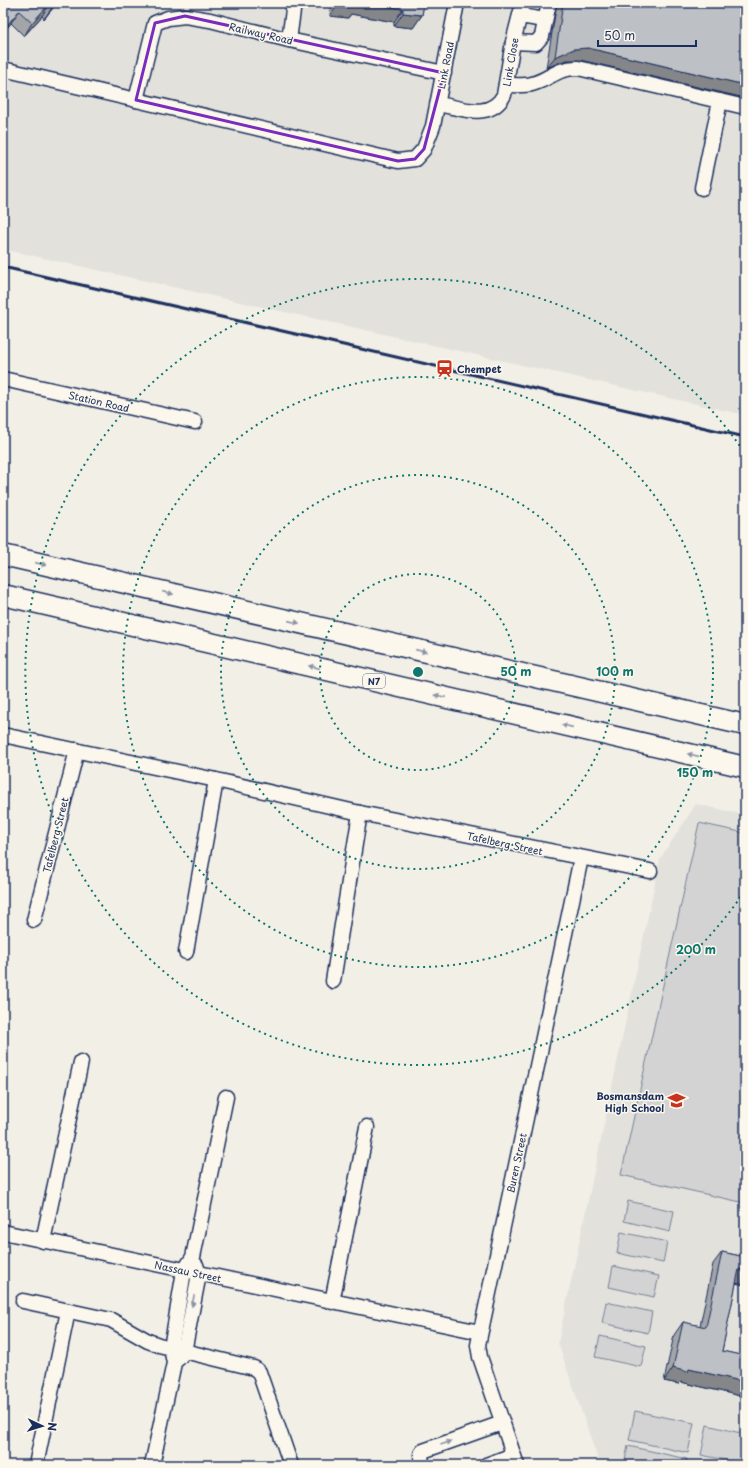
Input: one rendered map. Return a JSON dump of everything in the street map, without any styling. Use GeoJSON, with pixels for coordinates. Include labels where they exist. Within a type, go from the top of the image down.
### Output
{"type":"FeatureCollection","features":[{"type":"Feature","properties":{"kind":"highway"},"geometry":{"type":"LineString","coordinates":[[3,555],[745,725]]}},
{"type":"Feature","properties":{"kind":"highway","name":"N7"},"geometry":{"type":"LineString","coordinates":[[3,595],[745,767]]}},
{"type":"Feature","properties":{"kind":"street"},"geometry":{"type":"LineString","coordinates":[[289,40],[294,3]]}},
{"type":"Feature","properties":{"kind":"street","name":"Link Road"},"geometry":{"type":"LineString","coordinates":[[136,100],[398,161],[415,159],[424,149],[438,104],[457,3]]}},
{"type":"Feature","properties":{"kind":"street"},"geometry":{"type":"LineString","coordinates":[[513,42],[536,43],[542,36],[549,3]]}},
{"type":"Feature","properties":{"kind":"street"},"geometry":{"type":"LineString","coordinates":[[521,10],[545,20]]}},
{"type":"Feature","properties":{"kind":"street","name":"Link Close"},"geometry":{"type":"LineString","coordinates":[[438,104],[483,111],[494,107],[501,102],[504,95],[513,42],[521,10]]}},
{"type":"Feature","properties":{"kind":"street","name":"Railway Road"},"geometry":{"type":"LineString","coordinates":[[136,100],[155,23],[168,18],[185,16],[210,20],[289,40],[444,73]]}},
{"type":"Feature","properties":{"kind":"street"},"geometry":{"type":"LineString","coordinates":[[506,85],[531,84],[555,72],[569,68],[578,68],[745,107]]}},
{"type":"Feature","properties":{"kind":"street"},"geometry":{"type":"LineString","coordinates":[[3,69],[136,100]]}},
{"type":"Feature","properties":{"kind":"street"},"geometry":{"type":"LineString","coordinates":[[702,188],[720,101]]}},
{"type":"Feature","properties":{"kind":"street","name":"Station Road"},"geometry":{"type":"LineString","coordinates":[[3,379],[196,422]]}},
{"type":"Feature","properties":{"kind":"street","name":"Tafelberg Street"},"geometry":{"type":"LineString","coordinates":[[3,735],[216,780],[360,813],[650,872]]}},
{"type":"Feature","properties":{"kind":"street","name":"Tafelberg Street"},"geometry":{"type":"LineString","coordinates":[[34,920],[77,750]]}},
{"type":"Feature","properties":{"kind":"street"},"geometry":{"type":"LineString","coordinates":[[186,952],[216,780]]}},
{"type":"Feature","properties":{"kind":"street"},"geometry":{"type":"LineString","coordinates":[[333,981],[360,813]]}},
{"type":"Feature","properties":{"kind":"street","name":"Buren Street"},"geometry":{"type":"LineString","coordinates":[[515,1460],[479,1352],[480,1332],[581,858]]}},
{"type":"Feature","properties":{"kind":"street"},"geometry":{"type":"LineString","coordinates":[[43,1241],[81,1062]]}},
{"type":"Feature","properties":{"kind":"street","name":"Nassau Street"},"geometry":{"type":"LineString","coordinates":[[193,1258],[226,1098]]}},
{"type":"Feature","properties":{"kind":"street"},"geometry":{"type":"LineString","coordinates":[[332,1302],[367,1127]]}},
{"type":"Feature","properties":{"kind":"street","name":"Nassau Street"},"geometry":{"type":"LineString","coordinates":[[3,1232],[480,1332]]}},
{"type":"Feature","properties":{"kind":"street"},"geometry":{"type":"LineString","coordinates":[[177,1350],[184,1270],[193,1258]]}},
{"type":"Feature","properties":{"kind":"street"},"geometry":{"type":"LineString","coordinates":[[152,1465],[177,1350],[199,1274],[193,1258]]}},
{"type":"Feature","properties":{"kind":"street"},"geometry":{"type":"LineString","coordinates":[[23,1301],[112,1320],[148,1341],[177,1350],[247,1365],[254,1368],[259,1372],[291,1465]]}},
{"type":"Feature","properties":{"kind":"street"},"geometry":{"type":"LineString","coordinates":[[36,1465],[68,1311]]}},
{"type":"Feature","properties":{"kind":"street"},"geometry":{"type":"LineString","coordinates":[[422,1465],[421,1454],[423,1451],[502,1423]]}},
{"type":"Feature","properties":{"kind":"street"},"geometry":{"type":"LineString","coordinates":[[486,1465],[515,1460]]}},
{"type":"Feature","properties":{"kind":"highlighted area"},"geometry":{"type":"Polygon","coordinates":[[[185,16],[444,73],[424,149],[415,159],[398,161],[136,100],[155,23],[185,16]]]}},
{"type":"Feature","properties":{"kind":"shaded area"},"geometry":{"type":"Polygon","coordinates":[[[3,3],[745,3],[745,415],[3,249],[3,3]]]}},
{"type":"Feature","properties":{"kind":"shaded area","name":"Bosmansdam High School"},"geometry":{"type":"Polygon","coordinates":[[[696,804],[745,815],[745,1465],[600,1465],[558,1343],[660,859],[696,804]]]}},
{"type":"Feature","properties":{"kind":"shaded area"},"geometry":{"type":"Polygon","coordinates":[[[699,823],[745,833],[745,1203],[621,1175],[699,823]]]}},
{"type":"Feature","properties":{"kind":"shaded area"},"geometry":{"type":"Polygon","coordinates":[[[628,1201],[674,1211],[670,1232],[624,1221],[628,1201]]]}},
{"type":"Feature","properties":{"kind":"shaded area"},"geometry":{"type":"Polygon","coordinates":[[[621,1232],[667,1242],[663,1263],[617,1253],[621,1232]]]}},
{"type":"Feature","properties":{"kind":"shaded area"},"geometry":{"type":"Polygon","coordinates":[[[613,1266],[659,1276],[654,1297],[609,1287],[613,1266]]]}},
{"type":"Feature","properties":{"kind":"shaded area"},"geometry":{"type":"Polygon","coordinates":[[[606,1302],[652,1312],[648,1333],[602,1323],[606,1302]]]}},
{"type":"Feature","properties":{"kind":"shaded area"},"geometry":{"type":"Polygon","coordinates":[[[600,1336],[646,1346],[641,1367],[595,1357],[600,1336]]]}},
{"type":"Feature","properties":{"kind":"shaded area"},"geometry":{"type":"Polygon","coordinates":[[[635,1411],[694,1423],[688,1453],[629,1440],[635,1411]]]}},
{"type":"Feature","properties":{"kind":"shaded area"},"geometry":{"type":"Polygon","coordinates":[[[707,1425],[745,1434],[745,1464],[701,1455],[707,1425]]]}},
{"type":"Feature","properties":{"kind":"shaded area"},"geometry":{"type":"Polygon","coordinates":[[[628,1446],[687,1459],[686,1465],[624,1465],[628,1446]]]}},
{"type":"Feature","properties":{"kind":"building"},"geometry":{"type":"Polygon","coordinates":[[[3,3],[50,3],[32,23],[19,11],[8,24],[3,19],[3,3]]]}},
{"type":"Feature","properties":{"kind":"building"},"geometry":{"type":"Polygon","coordinates":[[[341,3],[358,3],[357,5],[341,3]]]}},
{"type":"Feature","properties":{"kind":"building"},"geometry":{"type":"Polygon","coordinates":[[[371,3],[424,3],[422,15],[403,13],[403,9],[371,3]]]}},
{"type":"Feature","properties":{"kind":"building"},"geometry":{"type":"Polygon","coordinates":[[[563,3],[632,3],[639,4],[644,7],[651,7],[652,3],[733,3],[745,5],[745,85],[588,48],[574,49],[555,57],[563,3]]]}},
{"type":"Feature","properties":{"kind":"building"},"geometry":{"type":"Polygon","coordinates":[[[722,1252],[745,1257],[745,1271],[739,1269],[722,1351],[745,1356],[745,1382],[689,1369],[688,1372],[673,1368],[683,1322],[706,1327],[722,1252]]]}},
{"type":"Feature","properties":{"kind":"railway"},"geometry":{"type":"LineString","coordinates":[[3,267],[745,437]]}},
{"type":"Feature","properties":{"kind":"place","name":"Chempet"},"geometry":{"type":"Point","coordinates":[444,368]}},
{"type":"Feature","properties":{"kind":"place","name":"Bosmansdam High School"},"geometry":{"type":"Point","coordinates":[677,1101]}}]}
